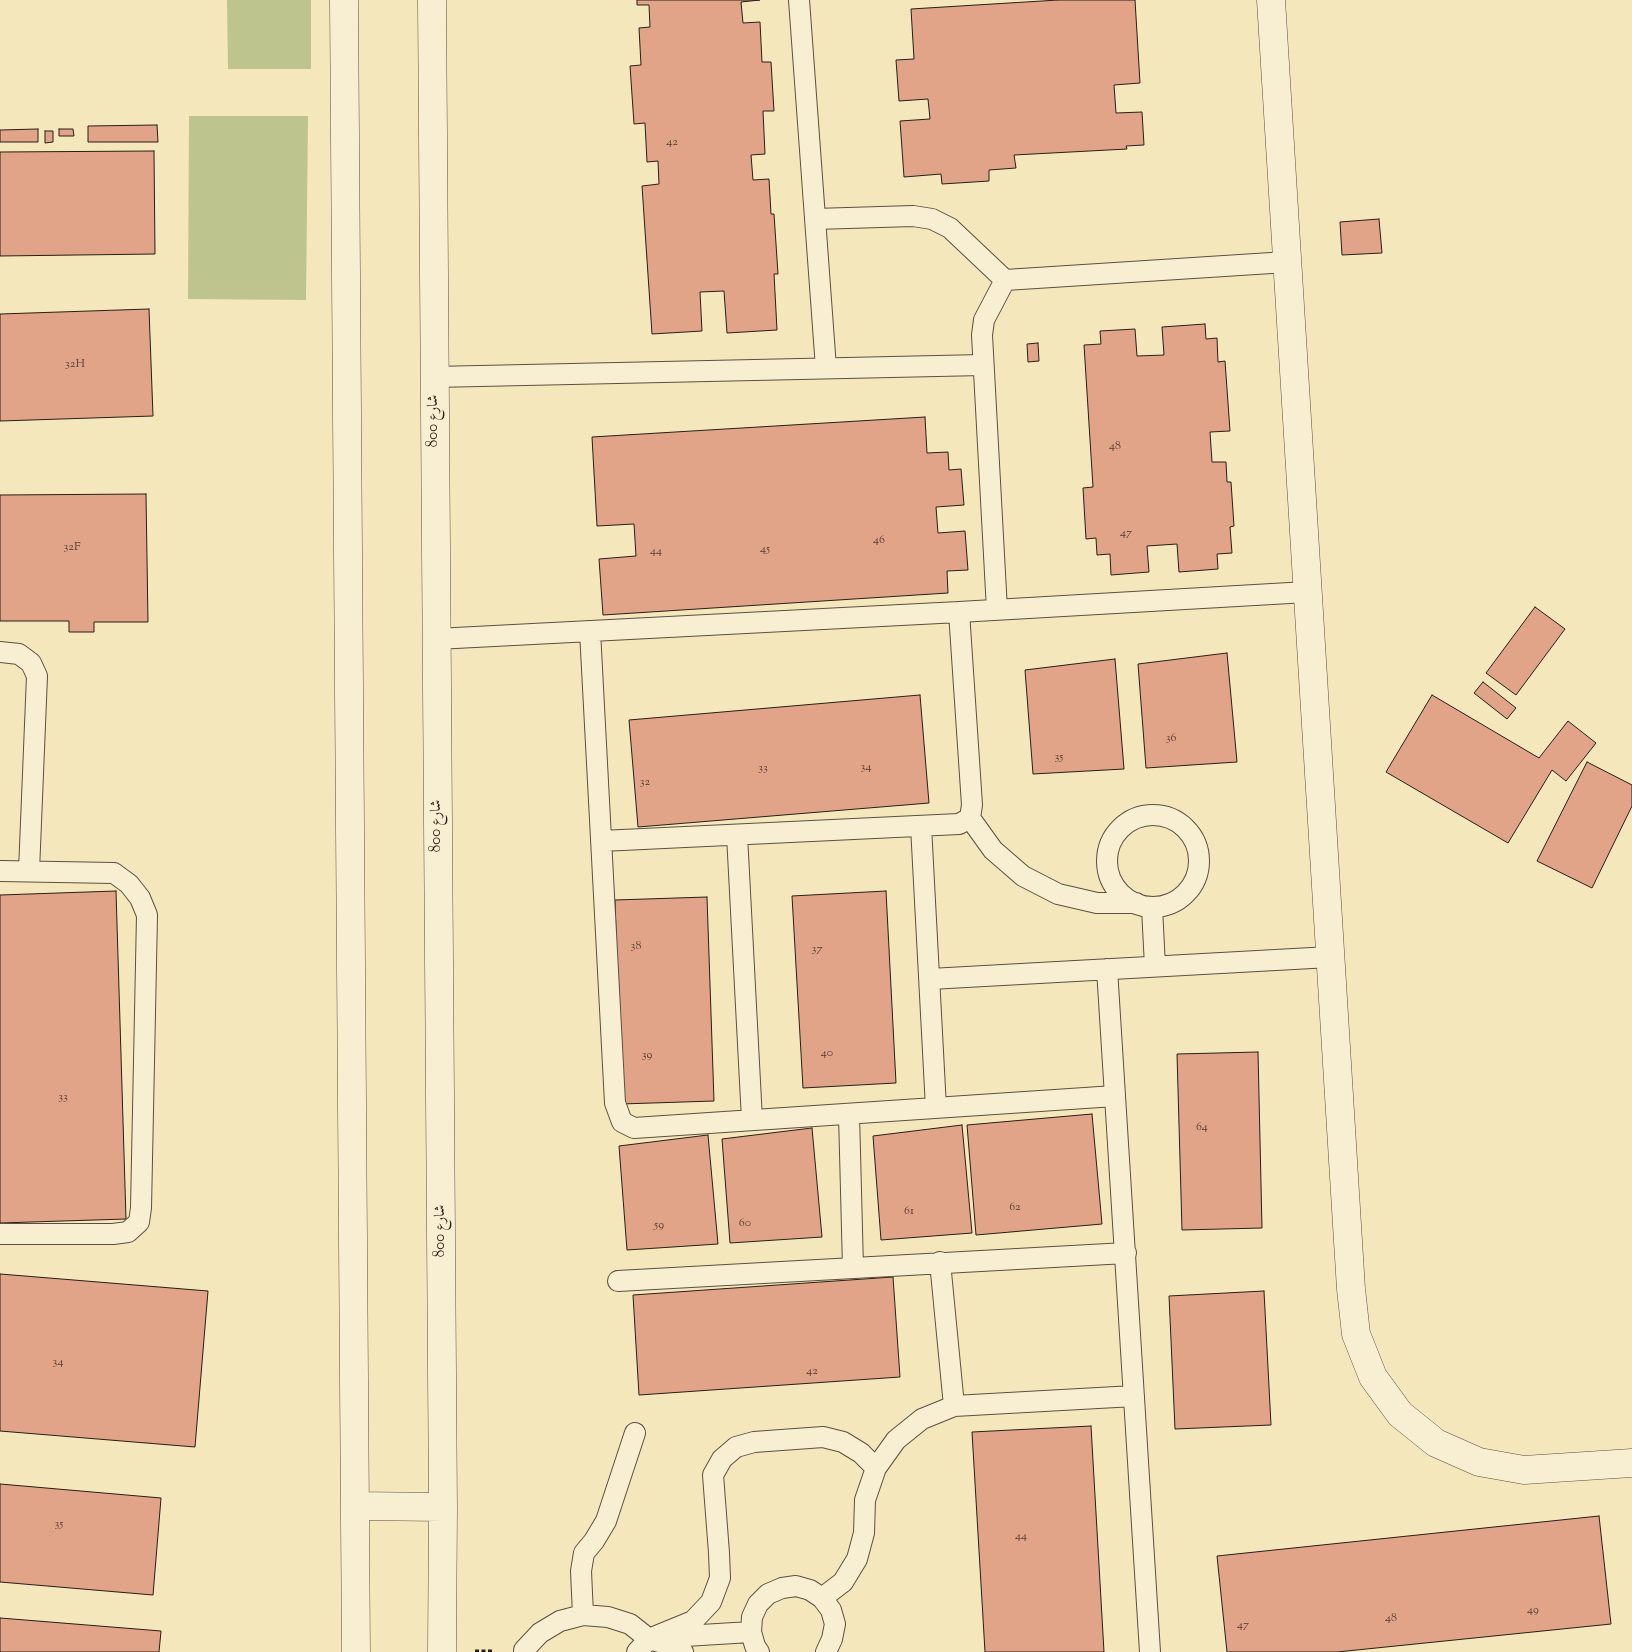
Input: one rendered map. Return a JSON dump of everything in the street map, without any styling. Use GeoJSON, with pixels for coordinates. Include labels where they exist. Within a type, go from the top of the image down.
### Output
{"type":"FeatureCollection","features":[{"type":"Feature","properties":{"kind":"street"},"geometry":{"type":"LineString","coordinates":[[344,0],[356,1652]]}},
{"type":"Feature","properties":{"kind":"street","name":"شارع 800"},"geometry":{"type":"LineString","coordinates":[[432,0],[443,1506],[442,1651]]}},
{"type":"Feature","properties":{"kind":"street"},"geometry":{"type":"LineString","coordinates":[[1271,0],[1351,1289],[1356,1334],[1373,1377],[1400,1414],[1436,1443],[1479,1462],[1524,1470],[1632,1463]]}},
{"type":"Feature","properties":{"kind":"street"},"geometry":{"type":"LineString","coordinates":[[355,1506],[443,1506]]}},
{"type":"Feature","properties":{"kind":"lane"},"geometry":{"type":"LineString","coordinates":[[800,0],[826,368]]}},
{"type":"Feature","properties":{"kind":"lane"},"geometry":{"type":"LineString","coordinates":[[815,219],[913,216],[932,219],[950,228],[1005,280],[1287,262]]}},
{"type":"Feature","properties":{"kind":"lane"},"geometry":{"type":"LineString","coordinates":[[997,610],[982,335],[984,320],[1005,280]]}},
{"type":"Feature","properties":{"kind":"lane"},"geometry":{"type":"LineString","coordinates":[[434,377],[983,365]]}},
{"type":"Feature","properties":{"kind":"lane"},"geometry":{"type":"LineString","coordinates":[[436,639],[1307,592]]}},
{"type":"Feature","properties":{"kind":"lane"},"geometry":{"type":"LineString","coordinates":[[959,612],[972,805],[970,818],[993,850],[1023,876],[1058,894],[1097,903],[1144,905],[1168,905],[1182,898],[1193,886],[1199,871],[1200,855],[1194,839],[1184,826],[1170,818],[1155,815],[1139,817],[1124,825],[1110,844],[1107,868],[1112,884],[1122,896],[1144,905]]}},
{"type":"Feature","properties":{"kind":"lane"},"geometry":{"type":"LineString","coordinates":[[590,631],[615,1103],[622,1122],[634,1128],[1114,1096]]}},
{"type":"Feature","properties":{"kind":"lane"},"geometry":{"type":"LineString","coordinates":[[0,652],[19,654],[30,663],[37,676],[29,871]]}},
{"type":"Feature","properties":{"kind":"lane"},"geometry":{"type":"LineString","coordinates":[[601,841],[959,824],[970,818]]}},
{"type":"Feature","properties":{"kind":"lane"},"geometry":{"type":"LineString","coordinates":[[921,826],[936,1108]]}},
{"type":"Feature","properties":{"kind":"lane"},"geometry":{"type":"LineString","coordinates":[[736,835],[752,1120]]}},
{"type":"Feature","properties":{"kind":"lane"},"geometry":{"type":"LineString","coordinates":[[0,871],[114,873],[129,884],[140,898],[147,915],[141,1208],[139,1222],[128,1232],[113,1234],[0,1234]]}},
{"type":"Feature","properties":{"kind":"lane"},"geometry":{"type":"LineString","coordinates":[[1144,905],[1155,966]]}},
{"type":"Feature","properties":{"kind":"lane"},"geometry":{"type":"LineString","coordinates":[[930,979],[1330,957]]}},
{"type":"Feature","properties":{"kind":"lane"},"geometry":{"type":"LineString","coordinates":[[1107,969],[1150,1652]]}},
{"type":"Feature","properties":{"kind":"lane"},"geometry":{"type":"LineString","coordinates":[[849,1114],[853,1268]]}},
{"type":"Feature","properties":{"kind":"lane"},"geometry":{"type":"LineString","coordinates":[[618,1281],[1126,1253]]}},
{"type":"Feature","properties":{"kind":"lane"},"geometry":{"type":"LineString","coordinates":[[940,1262],[954,1406]]}},
{"type":"Feature","properties":{"kind":"lane"},"geometry":{"type":"LineString","coordinates":[[822,1598],[843,1582],[857,1559],[864,1533],[865,1500],[876,1468],[896,1440],[922,1419],[954,1406],[1134,1396]]}},
{"type":"Feature","properties":{"kind":"lane"},"geometry":{"type":"LineString","coordinates":[[584,1615],[581,1571],[584,1553],[594,1542],[606,1521],[635,1433]]}},
{"type":"Feature","properties":{"kind":"lane"},"geometry":{"type":"LineString","coordinates":[[643,1645],[693,1621],[711,1602],[720,1578],[713,1475],[722,1459],[736,1447],[754,1442],[823,1436],[843,1442],[862,1453],[876,1468]]}},
{"type":"Feature","properties":{"kind":"lane"},"geometry":{"type":"LineString","coordinates":[[759,1652],[751,1632],[752,1617],[758,1604],[768,1594],[782,1588],[796,1586],[810,1590],[822,1598],[831,1610],[834,1624],[833,1648]]}},
{"type":"Feature","properties":{"kind":"lane"},"geometry":{"type":"LineString","coordinates":[[525,1651],[540,1633],[560,1621],[584,1615],[608,1617],[630,1624],[643,1645]]}},
{"type":"Feature","properties":{"kind":"lane"},"geometry":{"type":"LineString","coordinates":[[643,1645],[751,1632]]}},
{"type":"Feature","properties":{"kind":"lane"},"geometry":{"type":"LineString","coordinates":[[643,1645],[673,1646],[683,1652]]}},
{"type":"Feature","properties":{"kind":"path"},"geometry":{"type":"LineString","coordinates":[[442,1651],[525,1651]]}},
{"type":"Feature","properties":{"kind":"green space"},"geometry":{"type":"Polygon","coordinates":[[[227,0],[311,0],[311,69],[228,69],[227,0]]]}},
{"type":"Feature","properties":{"kind":"green space"},"geometry":{"type":"Polygon","coordinates":[[[189,116],[308,116],[306,300],[188,299],[189,116]]]}},
{"type":"Feature","properties":{"kind":"building"},"geometry":{"type":"Polygon","coordinates":[[[637,0],[760,0],[741,2],[743,23],[760,22],[762,62],[771,62],[774,111],[763,111],[765,154],[751,155],[753,180],[769,179],[771,214],[774,214],[778,274],[774,274],[777,330],[727,333],[724,291],[700,292],[702,331],[652,334],[642,186],[659,184],[658,161],[647,162],[645,123],[634,124],[630,66],[641,65],[639,28],[650,27],[649,5],[637,5],[637,0]]]}},
{"type":"Feature","properties":{"kind":"building"},"geometry":{"type":"Polygon","coordinates":[[[1058,0],[1135,0],[1140,83],[1114,85],[1116,113],[1142,112],[1144,145],[1126,146],[1127,149],[1014,155],[1016,168],[989,170],[989,181],[942,184],[941,174],[904,177],[900,121],[930,119],[928,99],[899,101],[896,60],[914,59],[911,9],[1058,0]]]}},
{"type":"Feature","properties":{"kind":"building"},"geometry":{"type":"Polygon","coordinates":[[[157,125],[158,142],[88,142],[88,126],[157,125]]]}},
{"type":"Feature","properties":{"kind":"building"},"geometry":{"type":"Polygon","coordinates":[[[38,129],[38,142],[0,142],[0,130],[38,129]]]}},
{"type":"Feature","properties":{"kind":"building"},"geometry":{"type":"Polygon","coordinates":[[[59,129],[73,129],[74,136],[59,136],[59,129]]]}},
{"type":"Feature","properties":{"kind":"building"},"geometry":{"type":"Polygon","coordinates":[[[45,131],[53,131],[53,142],[45,143],[45,131]]]}},
{"type":"Feature","properties":{"kind":"building"},"geometry":{"type":"Polygon","coordinates":[[[154,151],[155,254],[0,256],[0,152],[154,151]]]}},
{"type":"Feature","properties":{"kind":"building"},"geometry":{"type":"Polygon","coordinates":[[[1379,219],[1382,253],[1342,255],[1340,222],[1379,219]]]}},
{"type":"Feature","properties":{"kind":"building"},"geometry":{"type":"Polygon","coordinates":[[[149,309],[153,416],[0,421],[0,314],[149,309]]]}},
{"type":"Feature","properties":{"kind":"building"},"geometry":{"type":"Polygon","coordinates":[[[1205,324],[1206,339],[1217,338],[1218,362],[1225,361],[1230,431],[1210,432],[1212,462],[1226,462],[1227,482],[1231,482],[1234,526],[1230,527],[1232,553],[1217,554],[1218,569],[1179,572],[1177,544],[1147,546],[1149,572],[1111,575],[1110,554],[1097,555],[1096,538],[1086,539],[1083,488],[1093,487],[1084,345],[1101,344],[1100,331],[1135,329],[1137,356],[1164,355],[1162,327],[1205,324]]]}},
{"type":"Feature","properties":{"kind":"building"},"geometry":{"type":"Polygon","coordinates":[[[1038,343],[1039,361],[1028,362],[1027,344],[1038,343]]]}},
{"type":"Feature","properties":{"kind":"building"},"geometry":{"type":"Polygon","coordinates":[[[925,417],[927,453],[948,452],[949,470],[961,469],[964,505],[936,507],[938,533],[965,531],[968,570],[947,571],[948,593],[603,615],[599,559],[636,556],[634,524],[597,526],[592,437],[925,417]]]}},
{"type":"Feature","properties":{"kind":"building"},"geometry":{"type":"Polygon","coordinates":[[[146,494],[148,622],[94,622],[94,632],[69,632],[69,621],[0,621],[0,495],[146,494]]]}},
{"type":"Feature","properties":{"kind":"building"},"geometry":{"type":"Polygon","coordinates":[[[1535,607],[1565,629],[1516,695],[1486,673],[1535,607]]]}},
{"type":"Feature","properties":{"kind":"building"},"geometry":{"type":"Polygon","coordinates":[[[1227,653],[1237,762],[1146,768],[1138,664],[1227,653]]]}},
{"type":"Feature","properties":{"kind":"building"},"geometry":{"type":"Polygon","coordinates":[[[1115,659],[1124,769],[1033,774],[1025,670],[1115,659]]]}},
{"type":"Feature","properties":{"kind":"building"},"geometry":{"type":"Polygon","coordinates":[[[1483,682],[1516,708],[1507,719],[1474,693],[1483,682]]]}},
{"type":"Feature","properties":{"kind":"building"},"geometry":{"type":"Polygon","coordinates":[[[920,695],[929,803],[638,827],[629,720],[920,695]]]}},
{"type":"Feature","properties":{"kind":"building"},"geometry":{"type":"Polygon","coordinates":[[[1432,695],[1539,758],[1568,721],[1596,743],[1566,781],[1552,770],[1508,843],[1386,772],[1432,695]]]}},
{"type":"Feature","properties":{"kind":"building"},"geometry":{"type":"Polygon","coordinates":[[[1587,762],[1632,785],[1632,806],[1592,888],[1537,861],[1587,762]]]}},
{"type":"Feature","properties":{"kind":"building"},"geometry":{"type":"Polygon","coordinates":[[[116,891],[126,1219],[0,1223],[0,895],[116,891]]]}},
{"type":"Feature","properties":{"kind":"building"},"geometry":{"type":"Polygon","coordinates":[[[886,891],[896,1083],[803,1088],[792,896],[886,891]]]}},
{"type":"Feature","properties":{"kind":"building"},"geometry":{"type":"Polygon","coordinates":[[[707,897],[714,1101],[621,1104],[615,900],[707,897]]]}},
{"type":"Feature","properties":{"kind":"building"},"geometry":{"type":"Polygon","coordinates":[[[1258,1052],[1262,1228],[1182,1230],[1177,1054],[1258,1052]]]}},
{"type":"Feature","properties":{"kind":"building"},"geometry":{"type":"Polygon","coordinates":[[[1092,1114],[1102,1224],[976,1235],[967,1125],[1092,1114]]]}},
{"type":"Feature","properties":{"kind":"building"},"geometry":{"type":"Polygon","coordinates":[[[962,1125],[972,1233],[881,1240],[873,1136],[962,1125]]]}},
{"type":"Feature","properties":{"kind":"building"},"geometry":{"type":"Polygon","coordinates":[[[812,1128],[822,1237],[730,1243],[722,1139],[812,1128]]]}},
{"type":"Feature","properties":{"kind":"building"},"geometry":{"type":"Polygon","coordinates":[[[708,1135],[718,1244],[627,1250],[619,1146],[708,1135]]]}},
{"type":"Feature","properties":{"kind":"building"},"geometry":{"type":"Polygon","coordinates":[[[0,1274],[208,1291],[195,1447],[0,1431],[0,1274]]]}},
{"type":"Feature","properties":{"kind":"building"},"geometry":{"type":"Polygon","coordinates":[[[893,1277],[900,1377],[639,1395],[633,1295],[893,1277]]]}},
{"type":"Feature","properties":{"kind":"building"},"geometry":{"type":"Polygon","coordinates":[[[1264,1291],[1271,1425],[1175,1429],[1169,1296],[1264,1291]]]}},
{"type":"Feature","properties":{"kind":"building"},"geometry":{"type":"Polygon","coordinates":[[[1091,1426],[1104,1652],[985,1652],[972,1432],[1091,1426]]]}},
{"type":"Feature","properties":{"kind":"building"},"geometry":{"type":"Polygon","coordinates":[[[0,1484],[161,1498],[153,1595],[0,1582],[0,1484]]]}},
{"type":"Feature","properties":{"kind":"building"},"geometry":{"type":"Polygon","coordinates":[[[1599,1516],[1611,1624],[1337,1652],[1227,1652],[1217,1556],[1599,1516]]]}},
{"type":"Feature","properties":{"kind":"building"},"geometry":{"type":"Polygon","coordinates":[[[0,1618],[161,1631],[159,1652],[0,1652],[0,1618]]]}}]}
